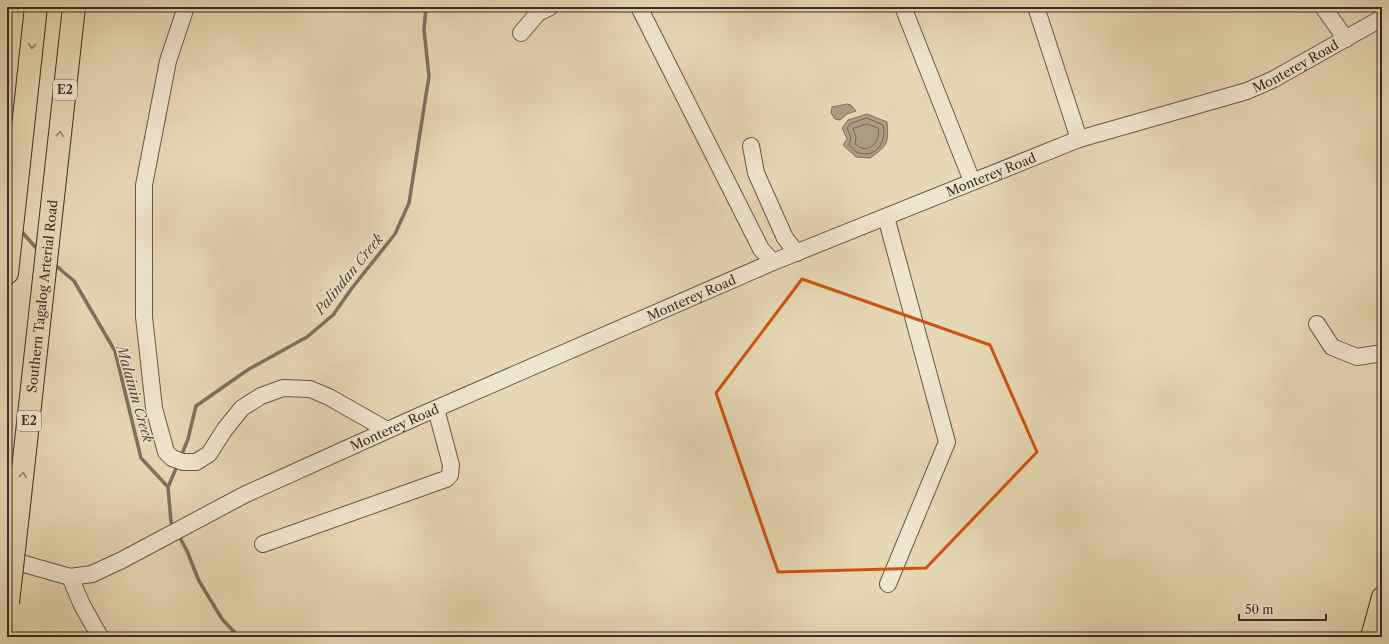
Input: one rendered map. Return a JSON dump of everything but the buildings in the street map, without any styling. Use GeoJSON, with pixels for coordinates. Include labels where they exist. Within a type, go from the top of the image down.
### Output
{"type":"FeatureCollection","features":[{"type":"Feature","properties":{"kind":"highway"},"geometry":{"type":"LineString","coordinates":[[7,272],[36,7]]}},
{"type":"Feature","properties":{"kind":"highway","name":"Southern Tagalog Arterial Road"},"geometry":{"type":"LineString","coordinates":[[7,606],[40,328],[55,173],[74,7]]}},
{"type":"Feature","properties":{"kind":"main road"},"geometry":{"type":"LineString","coordinates":[[1372,637],[1382,597]]}},
{"type":"Feature","properties":{"kind":"street"},"geometry":{"type":"LineString","coordinates":[[186,7],[168,61],[144,185],[144,317],[154,408],[166,452],[178,460],[196,462],[209,454],[225,429],[242,408],[261,396],[283,388],[310,388],[388,430]]}},
{"type":"Feature","properties":{"kind":"street"},"geometry":{"type":"LineString","coordinates":[[521,33],[538,13],[550,7]]}},
{"type":"Feature","properties":{"kind":"street"},"geometry":{"type":"LineString","coordinates":[[639,7],[761,250],[774,262]]}},
{"type":"Feature","properties":{"kind":"street"},"geometry":{"type":"LineString","coordinates":[[903,7],[972,181]]}},
{"type":"Feature","properties":{"kind":"street"},"geometry":{"type":"LineString","coordinates":[[1036,7],[1079,139]]}},
{"type":"Feature","properties":{"kind":"street"},"geometry":{"type":"LineString","coordinates":[[1323,7],[1346,39]]}},
{"type":"Feature","properties":{"kind":"street","name":"Monterey Road"},"geometry":{"type":"LineString","coordinates":[[7,558],[70,577],[92,574],[122,560],[244,495],[388,430],[774,262],[1079,139],[1246,91],[1274,80],[1382,18]]}},
{"type":"Feature","properties":{"kind":"street"},"geometry":{"type":"LineString","coordinates":[[751,146],[756,173],[785,238],[797,253]]}},
{"type":"Feature","properties":{"kind":"street"},"geometry":{"type":"LineString","coordinates":[[886,217],[947,442],[888,584]]}},
{"type":"Feature","properties":{"kind":"street"},"geometry":{"type":"LineString","coordinates":[[761,250],[785,238]]}},
{"type":"Feature","properties":{"kind":"street"},"geometry":{"type":"LineString","coordinates":[[1317,324],[1332,347],[1357,357],[1382,353]]}},
{"type":"Feature","properties":{"kind":"street"},"geometry":{"type":"LineString","coordinates":[[263,544],[446,479],[450,475],[451,465],[436,409]]}},
{"type":"Feature","properties":{"kind":"street"},"geometry":{"type":"LineString","coordinates":[[70,577],[82,605],[100,637]]}},
{"type":"Feature","properties":{"kind":"highlighted area"},"geometry":{"type":"Polygon","coordinates":[[[802,279],[990,345],[1037,452],[926,568],[778,572],[716,393],[802,279]]]}},
{"type":"Feature","properties":{"kind":"water"},"geometry":{"type":"Polygon","coordinates":[[[847,104],[851,105],[856,111],[847,114],[840,120],[835,119],[831,113],[832,107],[847,104]]]}},
{"type":"Feature","properties":{"kind":"water"},"geometry":{"type":"Polygon","coordinates":[[[867,114],[887,122],[888,135],[886,144],[870,158],[856,157],[843,145],[847,139],[842,128],[848,120],[867,114]]]}},
{"type":"Feature","properties":{"kind":"waterway","name":"Palindan Creek"},"geometry":{"type":"LineString","coordinates":[[181,456],[188,439],[196,406],[249,369],[307,337],[333,315],[352,288],[395,234],[409,203],[429,76],[424,30],[426,7]]}},
{"type":"Feature","properties":{"kind":"waterway","name":"Malainin Creek"},"geometry":{"type":"LineString","coordinates":[[20,230],[38,250]]}},
{"type":"Feature","properties":{"kind":"waterway","name":"Malainin Creek"},"geometry":{"type":"LineString","coordinates":[[54,264],[74,281],[115,351],[141,458],[168,487]]}},
{"type":"Feature","properties":{"kind":"waterway"},"geometry":{"type":"LineString","coordinates":[[174,527],[171,522],[168,487],[178,464]]}},
{"type":"Feature","properties":{"kind":"waterway"},"geometry":{"type":"LineString","coordinates":[[178,534],[187,551],[199,581],[222,619],[239,637]]}}]}
